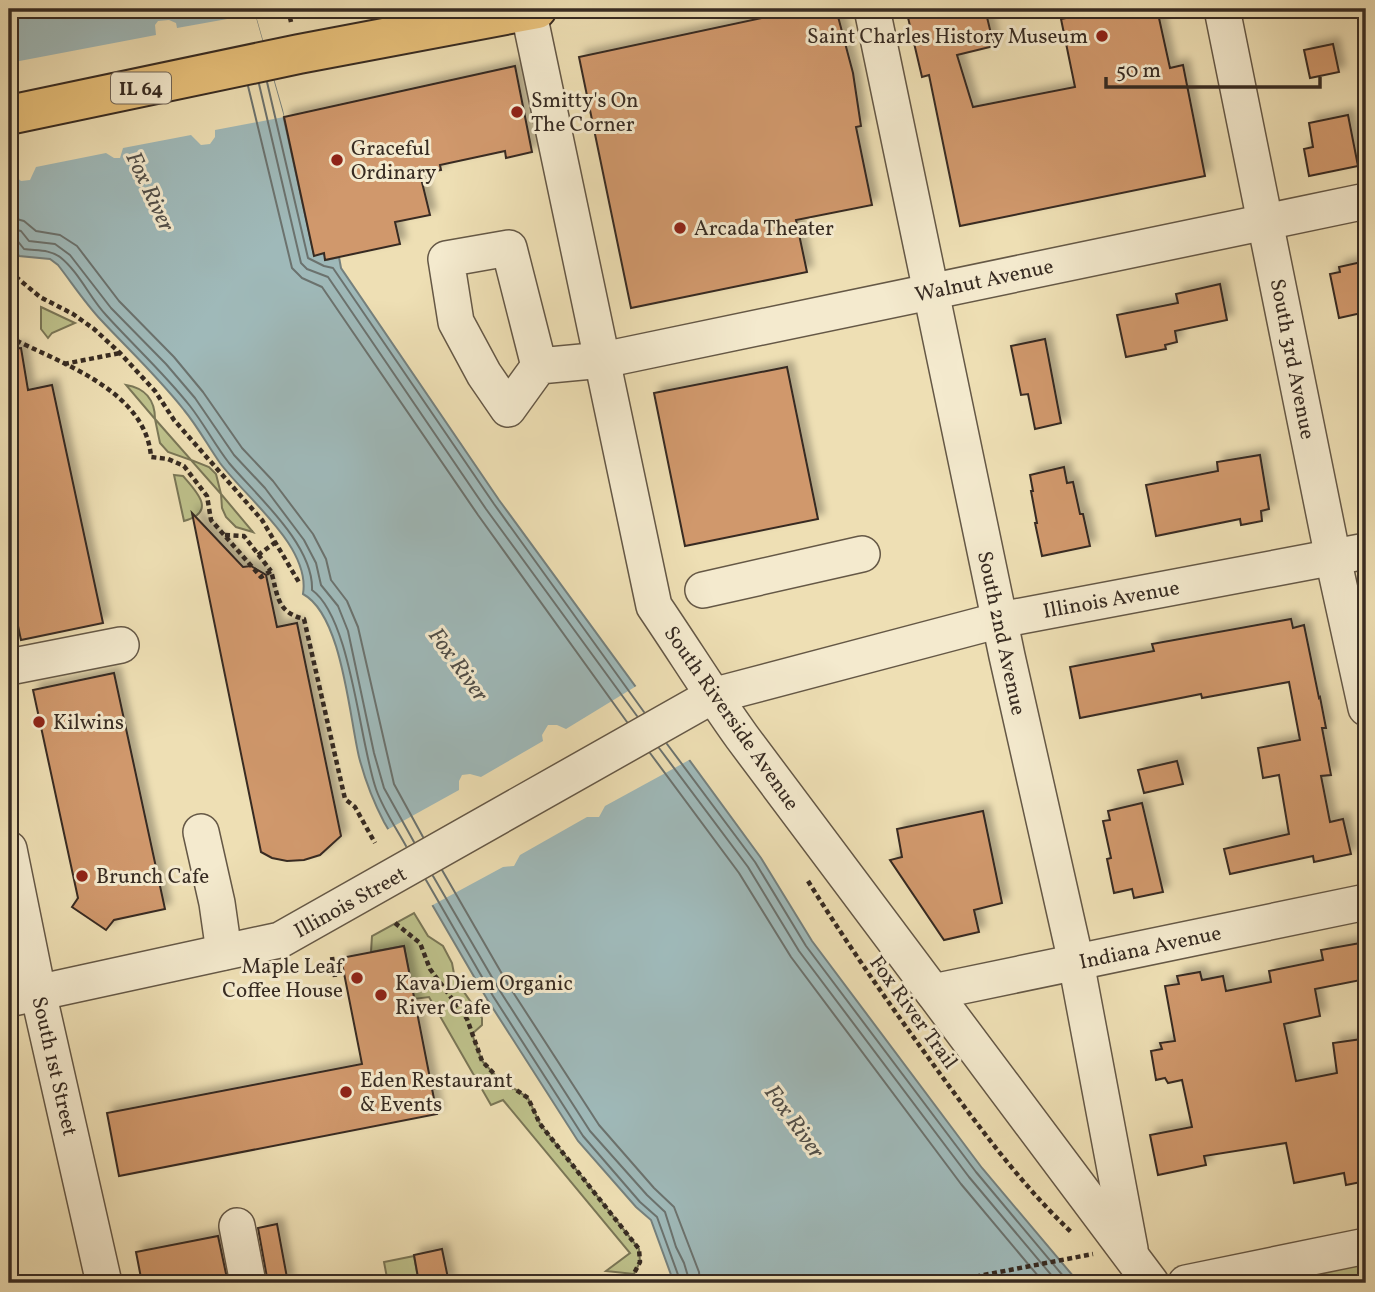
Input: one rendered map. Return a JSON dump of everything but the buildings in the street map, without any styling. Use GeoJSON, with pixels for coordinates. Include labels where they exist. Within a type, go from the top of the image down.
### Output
{"type":"FeatureCollection","features":[{"type":"Feature","properties":{"kind":"main road","name":"IL 64"},"geometry":{"type":"LineString","coordinates":[[9,115],[532,9]]}},
{"type":"Feature","properties":{"kind":"street","name":"South Riverside Avenue"},"geometry":{"type":"LineString","coordinates":[[532,9],[654,606],[695,665],[712,696],[933,992],[1127,1268]]}},
{"type":"Feature","properties":{"kind":"street","name":"South 2nd Avenue"},"geometry":{"type":"LineString","coordinates":[[872,9],[1000,620],[1076,962],[1127,1268]]}},
{"type":"Feature","properties":{"kind":"street","name":"South 3rd Avenue"},"geometry":{"type":"LineString","coordinates":[[1222,9],[1366,708]]}},
{"type":"Feature","properties":{"kind":"street","name":"Walnut Avenue"},"geometry":{"type":"LineString","coordinates":[[539,366],[603,360],[1366,201]]}},
{"type":"Feature","properties":{"kind":"street","name":"Illinois Avenue"},"geometry":{"type":"LineString","coordinates":[[660,725],[712,696],[1000,620],[1366,551]]}},
{"type":"Feature","properties":{"kind":"street"},"geometry":{"type":"LineString","coordinates":[[703,590],[862,554]]}},
{"type":"Feature","properties":{"kind":"street"},"geometry":{"type":"LineString","coordinates":[[9,667],[121,645]]}},
{"type":"Feature","properties":{"kind":"street","name":"Illinois Street"},"geometry":{"type":"LineString","coordinates":[[24,995],[280,940],[660,725]]}},
{"type":"Feature","properties":{"kind":"street"},"geometry":{"type":"LineString","coordinates":[[201,832],[217,904],[224,952]]}},
{"type":"Feature","properties":{"kind":"street","name":"South 1st Street"},"geometry":{"type":"LineString","coordinates":[[9,849],[24,995],[104,1283]]}},
{"type":"Feature","properties":{"kind":"street","name":"Indiana Avenue"},"geometry":{"type":"LineString","coordinates":[[933,992],[1366,902]]}},
{"type":"Feature","properties":{"kind":"street"},"geometry":{"type":"LineString","coordinates":[[237,1226],[248,1283]]}},
{"type":"Feature","properties":{"kind":"street"},"geometry":{"type":"LineString","coordinates":[[1186,1283],[1366,1246]]}},
{"type":"Feature","properties":{"kind":"path"},"geometry":{"type":"LineString","coordinates":[[9,271],[40,297],[73,314],[94,329],[120,353],[262,520],[300,584]]}},
{"type":"Feature","properties":{"kind":"path"},"geometry":{"type":"LineString","coordinates":[[9,337],[94,379],[126,404],[142,425],[150,445],[151,457],[168,459],[184,466],[207,496],[211,520],[261,577],[271,571]]}},
{"type":"Feature","properties":{"kind":"path"},"geometry":{"type":"LineString","coordinates":[[64,365],[120,353]]}},
{"type":"Feature","properties":{"kind":"path"},"geometry":{"type":"LineString","coordinates":[[224,535],[244,536],[271,571],[281,608],[291,616],[304,619],[345,799],[355,807],[375,843]]}},
{"type":"Feature","properties":{"kind":"path"},"geometry":{"type":"LineString","coordinates":[[258,555],[276,542]]}},
{"type":"Feature","properties":{"kind":"path","name":"Fox River Trail"},"geometry":{"type":"LineString","coordinates":[[805,877],[861,966],[971,1117],[1045,1208],[1074,1236]]}},
{"type":"Feature","properties":{"kind":"path"},"geometry":{"type":"LineString","coordinates":[[395,923],[420,943],[430,969],[467,1019],[474,1045],[482,1061],[497,1077],[528,1098],[540,1124],[639,1249],[640,1262],[629,1283]]}},
{"type":"Feature","properties":{"kind":"path"},"geometry":{"type":"LineString","coordinates":[[332,957],[335,977]]}},
{"type":"Feature","properties":{"kind":"path"},"geometry":{"type":"LineString","coordinates":[[1084,1245],[1093,1254],[1127,1268]]}},
{"type":"Feature","properties":{"kind":"path"},"geometry":{"type":"LineString","coordinates":[[942,1283],[1093,1254]]}},
{"type":"Feature","properties":{"kind":"green space"},"geometry":{"type":"Polygon","coordinates":[[[41,307],[75,323],[52,333],[48,338],[41,329],[41,307]]]}},
{"type":"Feature","properties":{"kind":"green space"},"geometry":{"type":"Polygon","coordinates":[[[126,385],[139,389],[148,396],[155,419],[126,385]]]}},
{"type":"Feature","properties":{"kind":"green space"},"geometry":{"type":"Polygon","coordinates":[[[155,419],[191,460],[168,452],[160,443],[155,419]]]}},
{"type":"Feature","properties":{"kind":"green space"},"geometry":{"type":"Polygon","coordinates":[[[191,460],[209,467],[216,474],[221,494],[191,460]]]}},
{"type":"Feature","properties":{"kind":"green space"},"geometry":{"type":"Polygon","coordinates":[[[174,475],[183,476],[201,501],[200,512],[184,521],[174,475]]]}},
{"type":"Feature","properties":{"kind":"green space"},"geometry":{"type":"Polygon","coordinates":[[[221,494],[253,532],[236,527],[226,517],[221,494]]]}},
{"type":"Feature","properties":{"kind":"green space"},"geometry":{"type":"Polygon","coordinates":[[[414,913],[428,936],[443,946],[452,963],[455,979],[482,1018],[482,1025],[472,1034],[482,1061],[497,1077],[528,1098],[540,1124],[639,1249],[640,1262],[634,1274],[606,1271],[630,1253],[503,1100],[491,1105],[429,997],[414,999],[404,946],[371,952],[372,936],[414,913]]]}},
{"type":"Feature","properties":{"kind":"green space"},"geometry":{"type":"Polygon","coordinates":[[[1366,1253],[1366,1283],[1226,1283],[1366,1253]]]}},
{"type":"Feature","properties":{"kind":"green space"},"geometry":{"type":"Polygon","coordinates":[[[414,1256],[419,1283],[388,1283],[384,1262],[414,1256]]]}},
{"type":"Feature","properties":{"kind":"water","name":"Fox River"},"geometry":{"type":"Polygon","coordinates":[[[9,9],[253,9],[282,110],[314,255],[324,253],[326,260],[339,257],[341,268],[499,500],[761,858],[812,941],[982,1168],[1079,1283],[674,1283],[651,1220],[636,1207],[578,1141],[487,999],[384,822],[359,757],[335,644],[327,622],[316,605],[303,594],[303,576],[287,541],[231,477],[174,398],[95,313],[58,265],[50,259],[19,256],[9,239],[9,9]]]}},
{"type":"Feature","properties":{"kind":"pier"},"geometry":{"type":"Polygon","coordinates":[[[255,14],[284,117],[215,130],[215,137],[210,144],[201,145],[191,135],[123,148],[120,158],[106,153],[36,167],[30,180],[21,181],[14,170],[9,171],[9,63],[156,35],[155,25],[158,21],[169,20],[176,23],[177,28],[255,14]]]}},
{"type":"Feature","properties":{"kind":"pier"},"geometry":{"type":"Polygon","coordinates":[[[638,685],[691,759],[605,806],[599,817],[587,817],[520,855],[514,866],[503,867],[429,907],[385,831],[459,790],[462,775],[481,777],[543,741],[542,735],[548,725],[566,729],[638,685]]]}},
{"type":"Feature","properties":{"kind":"place","name":"Saint Charles History Museum"},"geometry":{"type":"Point","coordinates":[1102,36]}},
{"type":"Feature","properties":{"kind":"place","name":"Smitty's On The Corner"},"geometry":{"type":"Point","coordinates":[517,112]}},
{"type":"Feature","properties":{"kind":"place","name":"Graceful Ordinary"},"geometry":{"type":"Point","coordinates":[337,160]}},
{"type":"Feature","properties":{"kind":"place","name":"Arcada Theater"},"geometry":{"type":"Point","coordinates":[680,228]}},
{"type":"Feature","properties":{"kind":"place","name":"Kilwins"},"geometry":{"type":"Point","coordinates":[39,722]}},
{"type":"Feature","properties":{"kind":"place","name":"Brunch Cafe"},"geometry":{"type":"Point","coordinates":[82,876]}},
{"type":"Feature","properties":{"kind":"place","name":"Maple Leaf Coffee House"},"geometry":{"type":"Point","coordinates":[357,978]}},
{"type":"Feature","properties":{"kind":"place","name":"Kava Diem Organic River Cafe"},"geometry":{"type":"Point","coordinates":[381,995]}},
{"type":"Feature","properties":{"kind":"place","name":"Eden Restaurant & Events"},"geometry":{"type":"Point","coordinates":[346,1092]}}]}
